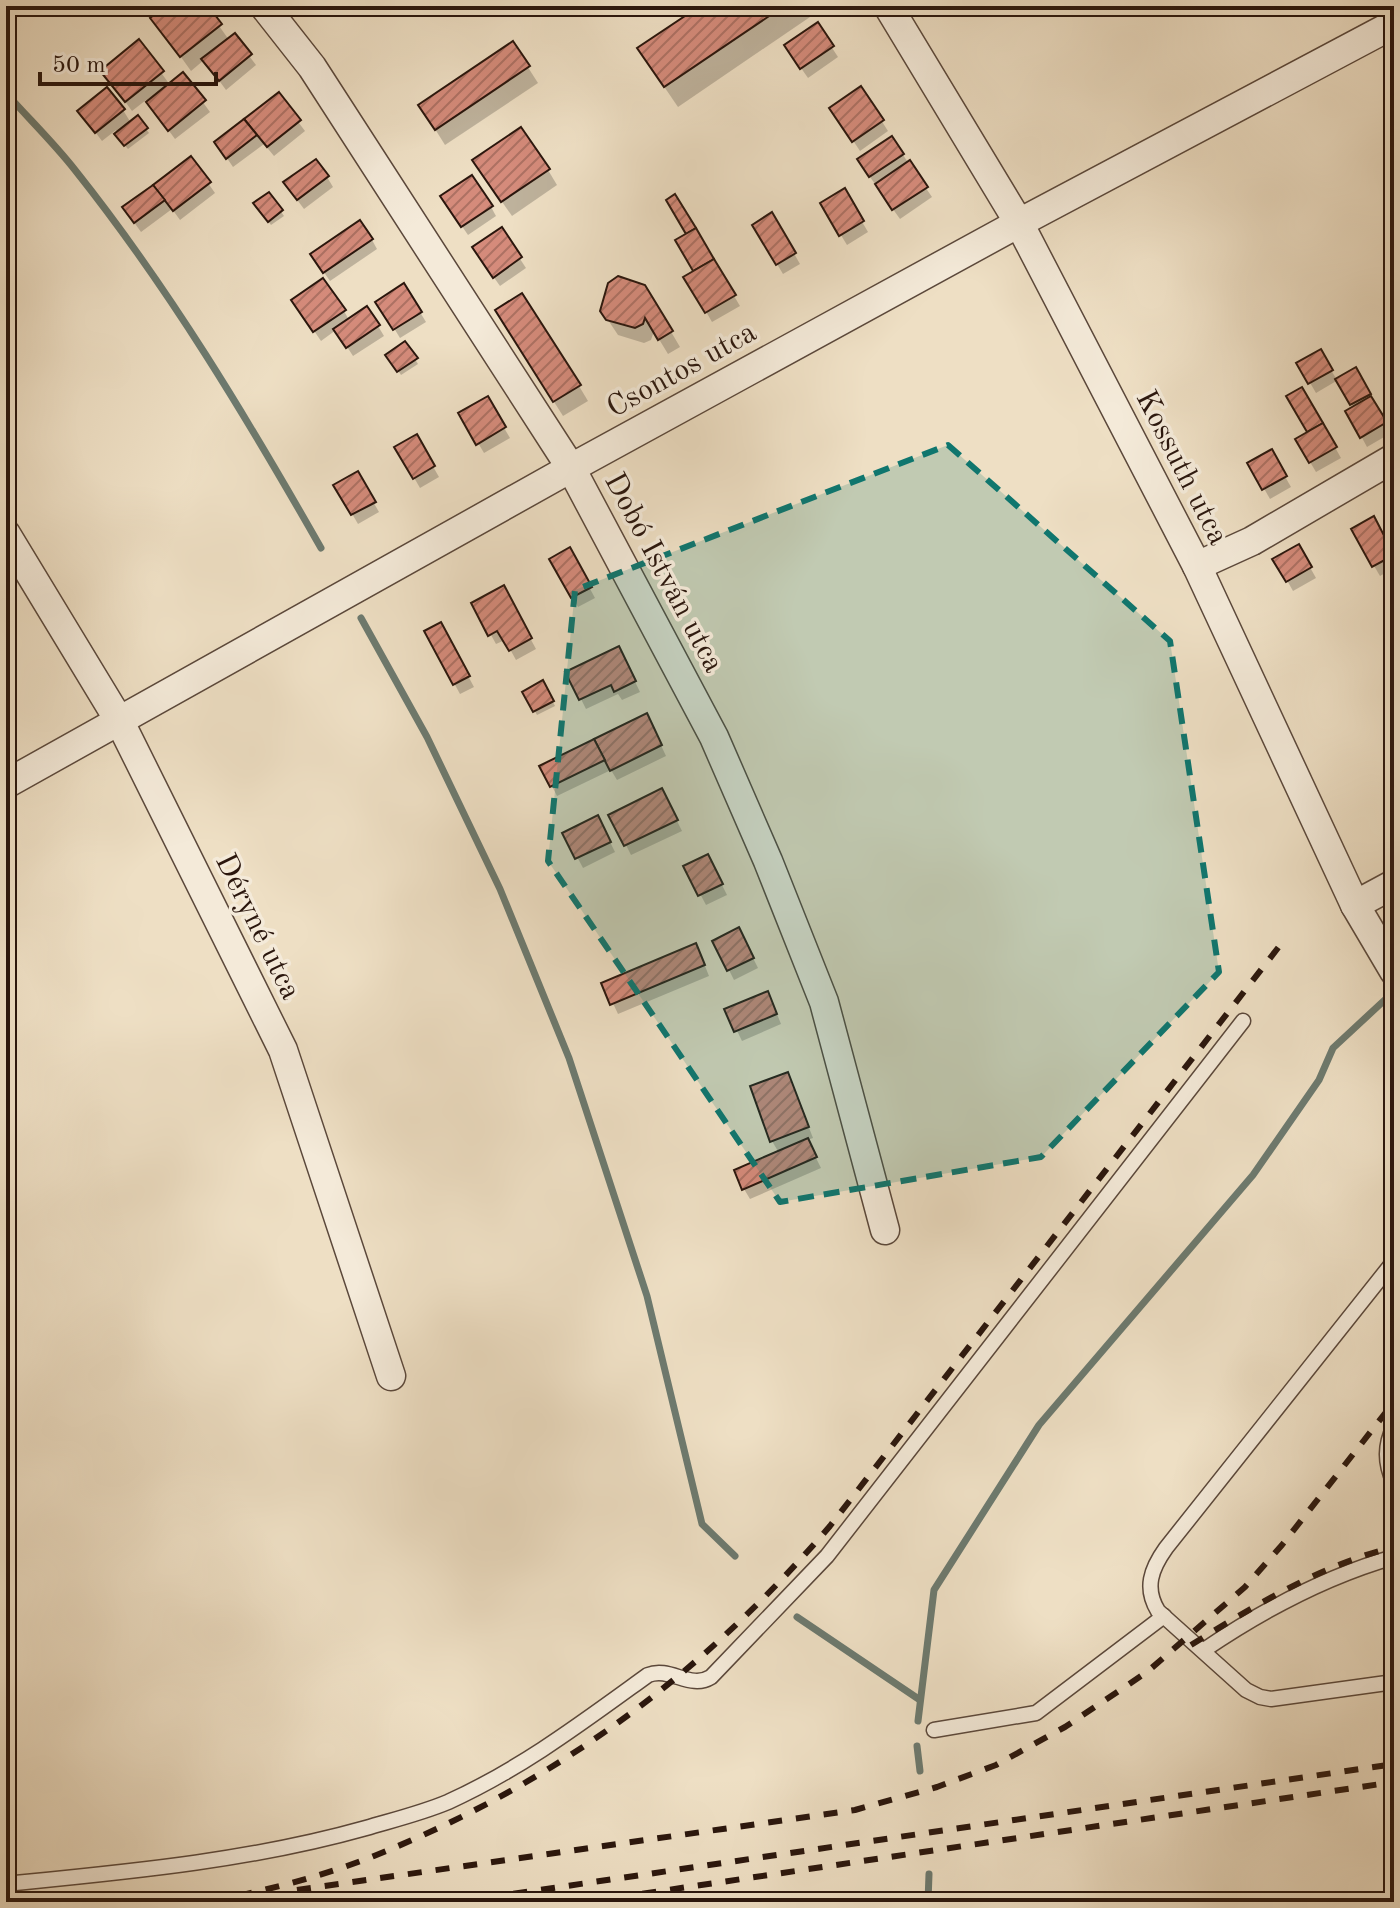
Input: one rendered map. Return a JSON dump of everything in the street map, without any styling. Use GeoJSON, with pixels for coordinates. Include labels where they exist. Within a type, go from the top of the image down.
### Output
{"type":"FeatureCollection","features":[{"type":"Feature","properties":{"kind":"street","name":"Dobó István utca"},"geometry":{"type":"LineString","coordinates":[[264,6],[312,67],[571,468],[714,737],[824,1002],[885,1230]]}},
{"type":"Feature","properties":{"kind":"street","name":"Kossuth utca"},"geometry":{"type":"LineString","coordinates":[[888,6],[1019,223],[1197,566],[1355,905],[1394,971]]}},
{"type":"Feature","properties":{"kind":"street","name":"Csontos utca"},"geometry":{"type":"LineString","coordinates":[[6,784],[571,468],[1019,223],[1394,24]]}},
{"type":"Feature","properties":{"kind":"street"},"geometry":{"type":"LineString","coordinates":[[1197,566],[1252,541],[1394,458]]}},
{"type":"Feature","properties":{"kind":"street","name":"Déryné utca"},"geometry":{"type":"LineString","coordinates":[[6,534],[120,722],[283,1050],[391,1376]]}},
{"type":"Feature","properties":{"kind":"street"},"geometry":{"type":"LineString","coordinates":[[1355,905],[1394,884]]}},
{"type":"Feature","properties":{"kind":"lane"},"geometry":{"type":"LineString","coordinates":[[6,1884],[173,1868],[325,1839],[382,1823],[446,1803],[540,1753],[648,1675],[660,1671],[701,1682],[711,1677],[836,1544],[1243,1021]]}},
{"type":"Feature","properties":{"kind":"lane"},"geometry":{"type":"LineString","coordinates":[[1394,1261],[1158,1559],[1149,1587],[1151,1600],[1164,1616],[1246,1690],[1260,1697],[1271,1699],[1394,1682]]}},
{"type":"Feature","properties":{"kind":"lane"},"geometry":{"type":"LineString","coordinates":[[1394,1427],[1387,1450],[1388,1468],[1394,1483]]}},
{"type":"Feature","properties":{"kind":"lane"},"geometry":{"type":"LineString","coordinates":[[1204,1650],[1287,1599],[1348,1571],[1394,1557]]}},
{"type":"Feature","properties":{"kind":"lane"},"geometry":{"type":"LineString","coordinates":[[934,1730],[1036,1713],[1164,1616]]}},
{"type":"Feature","properties":{"kind":"highlighted area"},"geometry":{"type":"Polygon","coordinates":[[[948,445],[1170,641],[1219,972],[1041,1157],[780,1202],[548,861],[575,590],[948,445]]]}},
{"type":"Feature","properties":{"kind":"building"},"geometry":{"type":"Polygon","coordinates":[[[165,6],[208,6],[222,24],[180,57],[150,18],[165,6]]]}},
{"type":"Feature","properties":{"kind":"building"},"geometry":{"type":"Polygon","coordinates":[[[700,6],[784,6],[664,87],[637,48],[700,6]]]}},
{"type":"Feature","properties":{"kind":"building"},"geometry":{"type":"Polygon","coordinates":[[[818,22],[834,46],[800,69],[784,45],[818,22]]]}},
{"type":"Feature","properties":{"kind":"building"},"geometry":{"type":"Polygon","coordinates":[[[235,33],[252,54],[219,81],[201,59],[235,33]]]}},
{"type":"Feature","properties":{"kind":"building"},"geometry":{"type":"Polygon","coordinates":[[[139,39],[164,71],[125,102],[100,71],[139,39]]]}},
{"type":"Feature","properties":{"kind":"building"},"geometry":{"type":"Polygon","coordinates":[[[513,41],[530,66],[435,130],[418,105],[513,41]]]}},
{"type":"Feature","properties":{"kind":"building"},"geometry":{"type":"Polygon","coordinates":[[[183,72],[206,100],[168,131],[146,102],[183,72]]]}},
{"type":"Feature","properties":{"kind":"building"},"geometry":{"type":"Polygon","coordinates":[[[861,86],[884,120],[852,142],[829,108],[861,86]]]}},
{"type":"Feature","properties":{"kind":"building"},"geometry":{"type":"Polygon","coordinates":[[[107,87],[125,109],[95,133],[77,111],[107,87]]]}},
{"type":"Feature","properties":{"kind":"building"},"geometry":{"type":"Polygon","coordinates":[[[279,92],[301,120],[267,147],[244,119],[279,92]]]}},
{"type":"Feature","properties":{"kind":"building"},"geometry":{"type":"Polygon","coordinates":[[[138,115],[148,128],[124,146],[114,134],[138,115]]]}},
{"type":"Feature","properties":{"kind":"building"},"geometry":{"type":"Polygon","coordinates":[[[244,119],[257,135],[226,159],[214,142],[244,119]]]}},
{"type":"Feature","properties":{"kind":"building"},"geometry":{"type":"Polygon","coordinates":[[[521,127],[550,169],[501,202],[472,160],[521,127]]]}},
{"type":"Feature","properties":{"kind":"building"},"geometry":{"type":"Polygon","coordinates":[[[892,136],[904,154],[869,177],[857,159],[892,136]]]}},
{"type":"Feature","properties":{"kind":"building"},"geometry":{"type":"Polygon","coordinates":[[[191,156],[211,182],[173,211],[153,185],[191,156]]]}},
{"type":"Feature","properties":{"kind":"building"},"geometry":{"type":"Polygon","coordinates":[[[316,159],[329,176],[297,200],[283,182],[316,159]]]}},
{"type":"Feature","properties":{"kind":"building"},"geometry":{"type":"Polygon","coordinates":[[[910,160],[928,187],[892,210],[875,184],[910,160]]]}},
{"type":"Feature","properties":{"kind":"building"},"geometry":{"type":"Polygon","coordinates":[[[472,175],[493,206],[461,227],[440,196],[472,175]]]}},
{"type":"Feature","properties":{"kind":"building"},"geometry":{"type":"Polygon","coordinates":[[[153,185],[165,200],[134,223],[122,207],[153,185]]]}},
{"type":"Feature","properties":{"kind":"building"},"geometry":{"type":"Polygon","coordinates":[[[845,188],[864,221],[839,236],[820,203],[845,188]]]}},
{"type":"Feature","properties":{"kind":"building"},"geometry":{"type":"Polygon","coordinates":[[[269,192],[283,210],[268,222],[253,203],[269,192]]]}},
{"type":"Feature","properties":{"kind":"building"},"geometry":{"type":"Polygon","coordinates":[[[675,194],[696,228],[686,234],[666,200],[675,194]]]}},
{"type":"Feature","properties":{"kind":"building"},"geometry":{"type":"Polygon","coordinates":[[[772,212],[796,253],[776,265],[752,225],[772,212]]]}},
{"type":"Feature","properties":{"kind":"building"},"geometry":{"type":"Polygon","coordinates":[[[360,220],[373,239],[323,273],[310,254],[360,220]]]}},
{"type":"Feature","properties":{"kind":"building"},"geometry":{"type":"Polygon","coordinates":[[[502,227],[522,257],[493,278],[472,247],[502,227]]]}},
{"type":"Feature","properties":{"kind":"building"},"geometry":{"type":"Polygon","coordinates":[[[696,228],[714,259],[693,271],[675,240],[696,228]]]}},
{"type":"Feature","properties":{"kind":"building"},"geometry":{"type":"Polygon","coordinates":[[[714,259],[736,295],[705,313],[683,277],[714,259]]]}},
{"type":"Feature","properties":{"kind":"building"},"geometry":{"type":"Polygon","coordinates":[[[618,276],[645,285],[673,331],[658,340],[645,318],[643,324],[635,328],[606,320],[600,311],[608,283],[618,276]]]}},
{"type":"Feature","properties":{"kind":"building"},"geometry":{"type":"Polygon","coordinates":[[[323,278],[346,310],[313,332],[291,300],[323,278]]]}},
{"type":"Feature","properties":{"kind":"building"},"geometry":{"type":"Polygon","coordinates":[[[404,283],[422,312],[393,330],[375,302],[404,283]]]}},
{"type":"Feature","properties":{"kind":"building"},"geometry":{"type":"Polygon","coordinates":[[[522,293],[581,385],[553,402],[495,310],[522,293]]]}},
{"type":"Feature","properties":{"kind":"building"},"geometry":{"type":"Polygon","coordinates":[[[367,306],[380,325],[346,348],[333,329],[367,306]]]}},
{"type":"Feature","properties":{"kind":"building"},"geometry":{"type":"Polygon","coordinates":[[[405,341],[418,358],[397,372],[385,355],[405,341]]]}},
{"type":"Feature","properties":{"kind":"building"},"geometry":{"type":"Polygon","coordinates":[[[1321,349],[1333,370],[1308,384],[1296,363],[1321,349]]]}},
{"type":"Feature","properties":{"kind":"building"},"geometry":{"type":"Polygon","coordinates":[[[1356,367],[1371,394],[1350,405],[1335,379],[1356,367]]]}},
{"type":"Feature","properties":{"kind":"building"},"geometry":{"type":"Polygon","coordinates":[[[1302,387],[1323,423],[1307,432],[1286,396],[1302,387]]]}},
{"type":"Feature","properties":{"kind":"building"},"geometry":{"type":"Polygon","coordinates":[[[488,396],[506,427],[476,445],[458,413],[488,396]]]}},
{"type":"Feature","properties":{"kind":"building"},"geometry":{"type":"Polygon","coordinates":[[[1371,396],[1387,422],[1360,438],[1345,411],[1371,396]]]}},
{"type":"Feature","properties":{"kind":"building"},"geometry":{"type":"Polygon","coordinates":[[[1323,423],[1337,447],[1309,463],[1295,439],[1323,423]]]}},
{"type":"Feature","properties":{"kind":"building"},"geometry":{"type":"Polygon","coordinates":[[[417,434],[435,466],[413,479],[394,447],[417,434]]]}},
{"type":"Feature","properties":{"kind":"building"},"geometry":{"type":"Polygon","coordinates":[[[1272,449],[1287,476],[1262,490],[1247,463],[1272,449]]]}},
{"type":"Feature","properties":{"kind":"building"},"geometry":{"type":"Polygon","coordinates":[[[358,471],[376,502],[351,515],[333,485],[358,471]]]}},
{"type":"Feature","properties":{"kind":"building"},"geometry":{"type":"Polygon","coordinates":[[[1374,516],[1394,555],[1372,567],[1351,529],[1374,516]]]}},
{"type":"Feature","properties":{"kind":"building"},"geometry":{"type":"Polygon","coordinates":[[[1299,544],[1312,567],[1286,582],[1272,559],[1299,544]]]}},
{"type":"Feature","properties":{"kind":"building"},"geometry":{"type":"Polygon","coordinates":[[[570,547],[592,587],[571,598],[549,559],[570,547]]]}},
{"type":"Feature","properties":{"kind":"building"},"geometry":{"type":"Polygon","coordinates":[[[504,585],[532,638],[509,651],[497,631],[488,636],[471,603],[504,585]]]}},
{"type":"Feature","properties":{"kind":"building"},"geometry":{"type":"Polygon","coordinates":[[[441,622],[470,676],[453,685],[424,631],[441,622]]]}},
{"type":"Feature","properties":{"kind":"building"},"geometry":{"type":"Polygon","coordinates":[[[619,646],[636,681],[614,692],[611,685],[579,700],[565,672],[619,646]]]}},
{"type":"Feature","properties":{"kind":"building"},"geometry":{"type":"Polygon","coordinates":[[[543,680],[554,701],[533,712],[522,692],[543,680]]]}},
{"type":"Feature","properties":{"kind":"building"},"geometry":{"type":"Polygon","coordinates":[[[647,713],[662,745],[610,771],[594,739],[647,713]]]}},
{"type":"Feature","properties":{"kind":"building"},"geometry":{"type":"Polygon","coordinates":[[[594,739],[605,760],[550,787],[539,766],[594,739]]]}},
{"type":"Feature","properties":{"kind":"building"},"geometry":{"type":"Polygon","coordinates":[[[662,788],[678,820],[624,846],[608,815],[662,788]]]}},
{"type":"Feature","properties":{"kind":"building"},"geometry":{"type":"Polygon","coordinates":[[[598,815],[611,842],[575,859],[562,833],[598,815]]]}},
{"type":"Feature","properties":{"kind":"building"},"geometry":{"type":"Polygon","coordinates":[[[708,854],[723,884],[698,896],[683,866],[708,854]]]}},
{"type":"Feature","properties":{"kind":"building"},"geometry":{"type":"Polygon","coordinates":[[[739,927],[754,958],[727,971],[712,941],[739,927]]]}},
{"type":"Feature","properties":{"kind":"building"},"geometry":{"type":"Polygon","coordinates":[[[696,943],[705,965],[610,1005],[601,983],[696,943]]]}},
{"type":"Feature","properties":{"kind":"building"},"geometry":{"type":"Polygon","coordinates":[[[768,991],[777,1014],[734,1032],[724,1009],[768,991]]]}},
{"type":"Feature","properties":{"kind":"building"},"geometry":{"type":"Polygon","coordinates":[[[788,1072],[809,1127],[770,1142],[750,1086],[788,1072]]]}},
{"type":"Feature","properties":{"kind":"building"},"geometry":{"type":"Polygon","coordinates":[[[808,1138],[817,1157],[742,1190],[734,1170],[808,1138]]]}},
{"type":"Feature","properties":{"kind":"waterway"},"geometry":{"type":"LineString","coordinates":[[6,93],[67,160],[175,307],[321,548]]}},
{"type":"Feature","properties":{"kind":"waterway"},"geometry":{"type":"LineString","coordinates":[[361,618],[427,737],[500,889],[569,1058],[647,1296],[702,1524],[735,1556]]}},
{"type":"Feature","properties":{"kind":"waterway"},"geometry":{"type":"LineString","coordinates":[[918,1721],[934,1590],[1039,1425],[1253,1175],[1319,1080],[1333,1048],[1389,996]]}},
{"type":"Feature","properties":{"kind":"waterway"},"geometry":{"type":"LineString","coordinates":[[797,1617],[920,1700]]}},
{"type":"Feature","properties":{"kind":"waterway"},"geometry":{"type":"LineString","coordinates":[[917,1746],[920,1771]]}},
{"type":"Feature","properties":{"kind":"waterway"},"geometry":{"type":"LineString","coordinates":[[928,1902],[929,1874]]}},
{"type":"Feature","properties":{"kind":"railway"},"geometry":{"type":"LineString","coordinates":[[211,1902],[354,1864],[441,1827],[504,1795],[622,1720],[730,1630],[830,1526],[1281,944]]}},
{"type":"Feature","properties":{"kind":"railway"},"geometry":{"type":"LineString","coordinates":[[297,1890],[855,1810],[937,1787],[996,1765],[1065,1727],[1147,1672],[1245,1587],[1282,1545],[1394,1402]]}},
{"type":"Feature","properties":{"kind":"railway"},"geometry":{"type":"LineString","coordinates":[[1191,1645],[1314,1576],[1340,1564],[1394,1547]]}},
{"type":"Feature","properties":{"kind":"railway"},"geometry":{"type":"LineString","coordinates":[[458,1902],[1394,1764]]}},
{"type":"Feature","properties":{"kind":"railway"},"geometry":{"type":"LineString","coordinates":[[587,1902],[1394,1782]]}}]}
